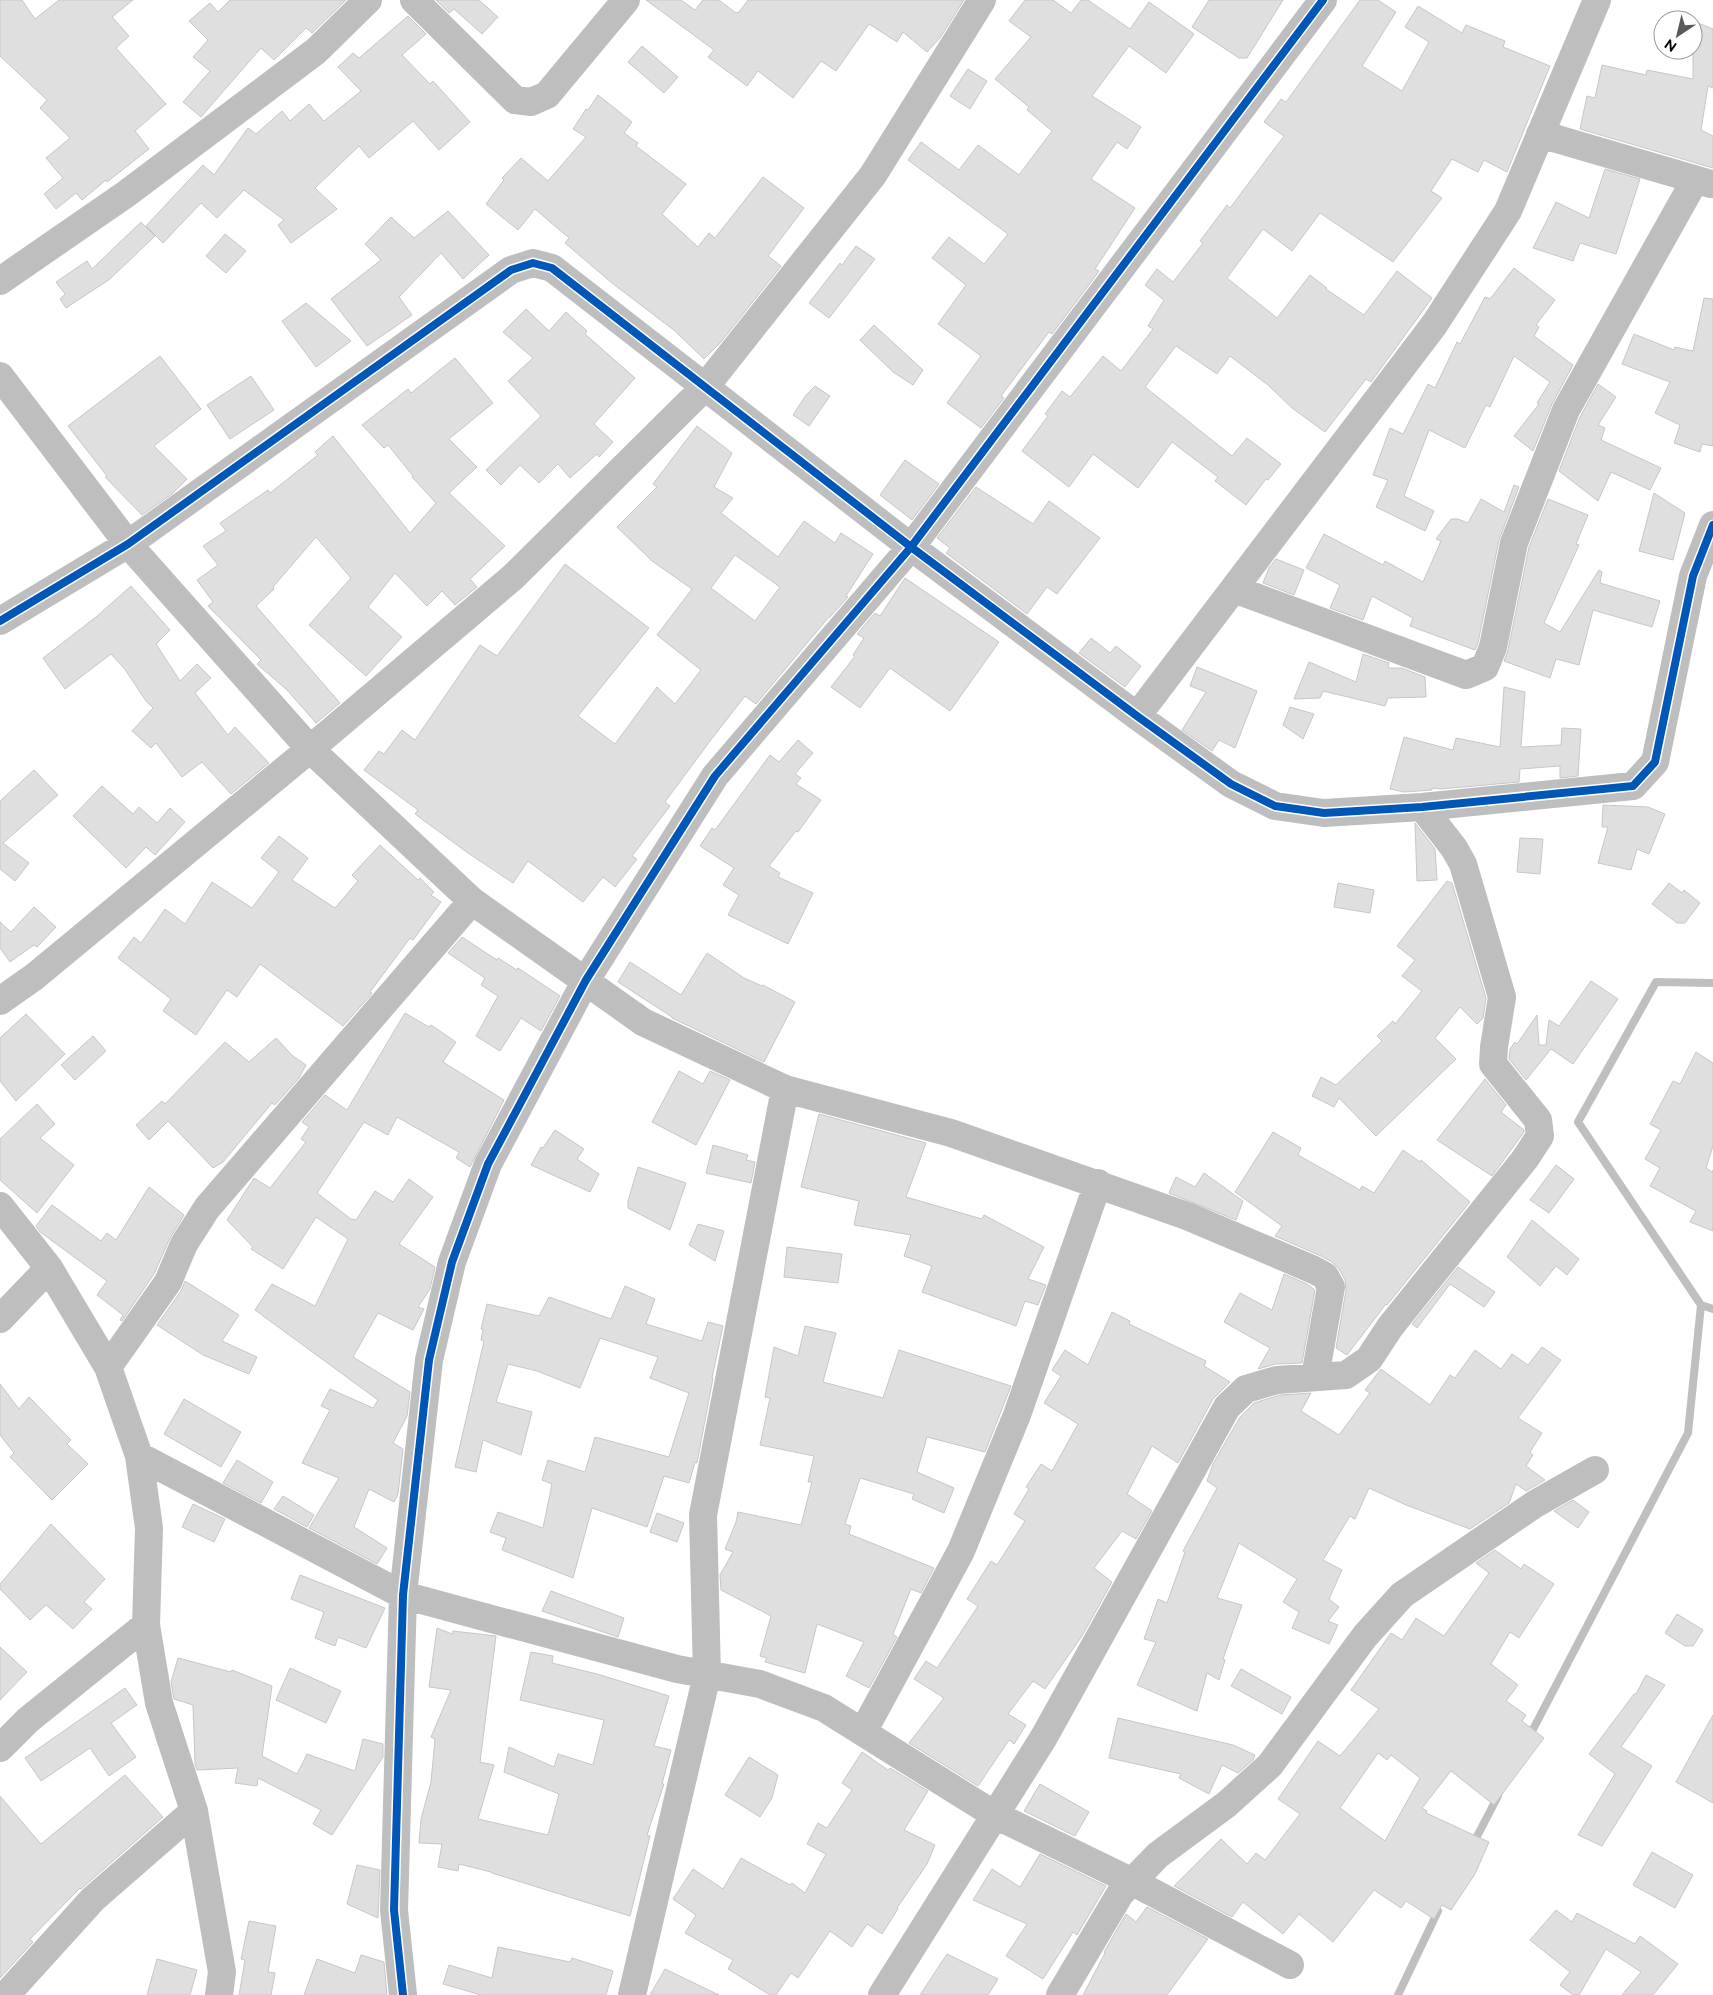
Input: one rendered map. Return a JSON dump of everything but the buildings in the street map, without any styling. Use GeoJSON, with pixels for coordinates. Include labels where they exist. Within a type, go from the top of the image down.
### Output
{"type":"FeatureCollection","features":[{"type":"Feature","properties":{"kind":"street"},"geometry":{"type":"LineString","coordinates":[[0,282],[126,194],[316,51],[368,0]]}},
{"type":"Feature","properties":{"kind":"street"},"geometry":{"type":"LineString","coordinates":[[414,0],[515,100],[531,102],[547,95],[626,0]]}},
{"type":"Feature","properties":{"kind":"street"},"geometry":{"type":"LineString","coordinates":[[0,1002],[34,977],[310,750],[513,577],[704,387],[873,175],[982,0]]}},
{"type":"Feature","properties":{"kind":"street"},"geometry":{"type":"LineString","coordinates":[[403,1995],[394,1910],[403,1595],[429,1360],[452,1262],[488,1164],[586,980],[715,776],[911,547],[1323,0]]}},
{"type":"Feature","properties":{"kind":"street"},"geometry":{"type":"LineString","coordinates":[[1137,716],[1434,325],[1508,211],[1597,0]]}},
{"type":"Feature","properties":{"kind":"street"},"geometry":{"type":"LineString","coordinates":[[1234,589],[1466,675],[1485,667],[1493,647],[1514,542],[1566,410],[1704,182],[1540,134]]}},
{"type":"Feature","properties":{"kind":"street"},"geometry":{"type":"LineString","coordinates":[[0,621],[128,544],[510,270],[533,263],[552,268],[911,547],[1137,716],[1231,784],[1275,806],[1324,813],[1422,807],[1633,786],[1655,762],[1693,576],[1713,525]]}},
{"type":"Feature","properties":{"kind":"street"},"geometry":{"type":"LineString","coordinates":[[0,376],[128,544],[310,750],[472,901],[643,1022],[785,1089],[951,1133],[1098,1183],[1187,1216],[1325,1276],[1330,1287],[1315,1377]]}},
{"type":"Feature","properties":{"kind":"street"},"geometry":{"type":"LineString","coordinates":[[882,1995],[1044,1737],[1227,1407],[1246,1389],[1277,1380],[1346,1375],[1369,1359],[1390,1327],[1525,1159],[1540,1136],[1538,1120],[1493,1064],[1502,997],[1497,976],[1463,864],[1422,807]]}},
{"type":"Feature","properties":{"kind":"street"},"geometry":{"type":"LineString","coordinates":[[108,1366],[168,1282],[184,1244],[207,1208],[472,901]]}},
{"type":"Feature","properties":{"kind":"street"},"geometry":{"type":"LineString","coordinates":[[632,1995],[707,1675],[703,1515],[785,1089]]}},
{"type":"Feature","properties":{"kind":"street"},"geometry":{"type":"LineString","coordinates":[[862,1732],[960,1551],[1017,1416],[1098,1183]]}},
{"type":"Feature","properties":{"kind":"street"},"geometry":{"type":"LineString","coordinates":[[0,1206],[49,1268],[108,1366],[139,1456],[149,1528],[146,1625],[159,1703],[194,1811],[222,1972],[219,1995]]}},
{"type":"Feature","properties":{"kind":"street"},"geometry":{"type":"LineString","coordinates":[[0,1320],[49,1268]]}},
{"type":"Feature","properties":{"kind":"street"},"geometry":{"type":"LineString","coordinates":[[139,1456],[403,1595],[677,1669],[760,1684],[824,1708],[995,1815],[1133,1882],[1290,1965]]}},
{"type":"Feature","properties":{"kind":"street"},"geometry":{"type":"LineString","coordinates":[[1060,1995],[1120,1894],[1158,1855],[1227,1804],[1270,1765],[1365,1636],[1402,1595],[1535,1504],[1595,1470]]}},
{"type":"Feature","properties":{"kind":"street"},"geometry":{"type":"LineString","coordinates":[[0,1748],[28,1720],[146,1625]]}},
{"type":"Feature","properties":{"kind":"street"},"geometry":{"type":"LineString","coordinates":[[6,1995],[93,1899],[194,1811]]}},
{"type":"Feature","properties":{"kind":"waterway"},"geometry":{"type":"LineString","coordinates":[[1529,1737],[1688,1433],[1701,1305],[1578,1122],[1656,982],[1713,983]]}},
{"type":"Feature","properties":{"kind":"waterway"},"geometry":{"type":"LineString","coordinates":[[1701,1305],[1713,1309]]}},
{"type":"Feature","properties":{"kind":"waterway"},"geometry":{"type":"LineString","coordinates":[[1472,1846],[1498,1796]]}},
{"type":"Feature","properties":{"kind":"waterway"},"geometry":{"type":"LineString","coordinates":[[1398,1995],[1438,1911]]}},
{"type":"Feature","properties":{"kind":"cycle path"},"geometry":{"type":"LineString","coordinates":[[403,1995],[394,1910],[403,1595],[429,1360],[452,1262],[488,1164],[586,980],[715,776],[911,547],[1323,0]]}},
{"type":"Feature","properties":{"kind":"cycle path"},"geometry":{"type":"LineString","coordinates":[[0,621],[128,544],[511,270],[533,263],[552,268],[911,547],[1137,716],[1231,784],[1275,806],[1324,813],[1422,807],[1633,786],[1655,762],[1693,576],[1713,525]]}}]}
